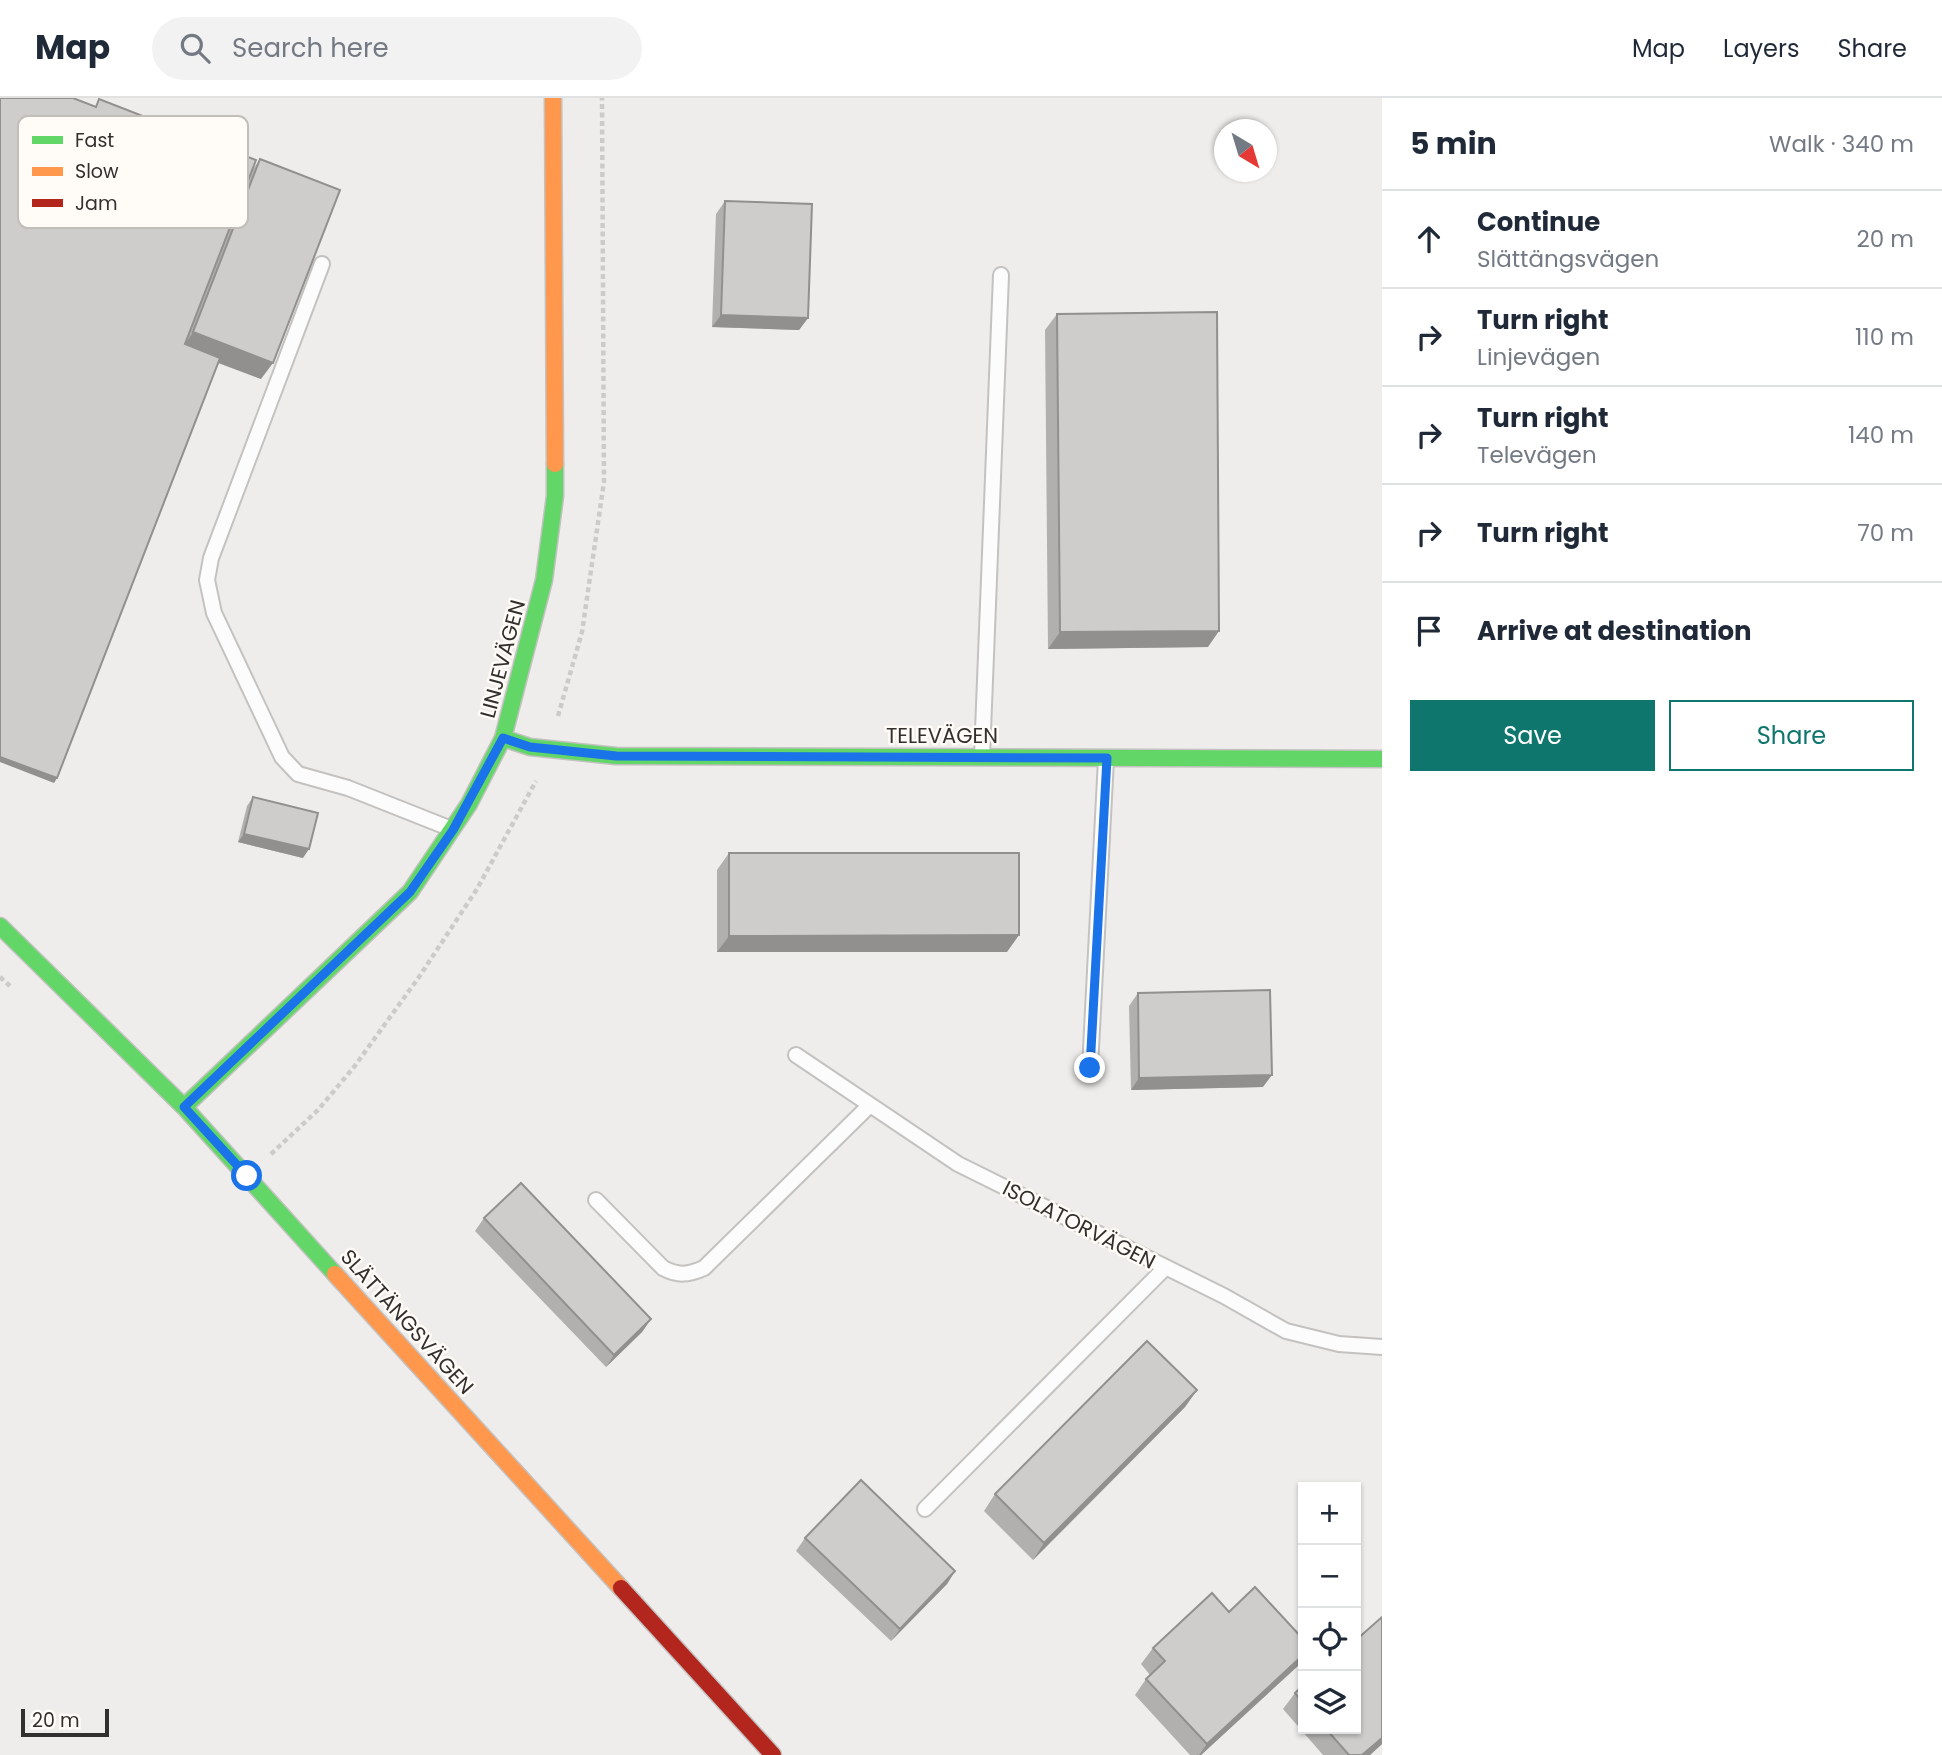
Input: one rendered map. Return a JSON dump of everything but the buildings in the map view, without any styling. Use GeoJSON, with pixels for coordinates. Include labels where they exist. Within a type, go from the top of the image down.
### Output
{"type":"FeatureCollection","features":[{"type":"Feature","properties":{"kind":"street","name":"LINJEVÄGEN"},"geometry":{"type":"LineString","coordinates":[[184,1107],[410,892],[453,830],[503,738],[544,580],[555,496],[553,98]]}},
{"type":"Feature","properties":{"kind":"street","name":"TELEVÄGEN"},"geometry":{"type":"LineString","coordinates":[[503,738],[530,747],[616,756],[1382,758]]}},
{"type":"Feature","properties":{"kind":"street","name":"SLÄTTÄNGSVÄGEN"},"geometry":{"type":"LineString","coordinates":[[0,926],[98,1019],[184,1107],[774,1755]]}},
{"type":"Feature","properties":{"kind":"lane"},"geometry":{"type":"LineString","coordinates":[[322,264],[211,558],[207,580],[214,613],[282,757],[298,774],[348,788],[453,830]]}},
{"type":"Feature","properties":{"kind":"lane"},"geometry":{"type":"LineString","coordinates":[[982,757],[1002,275]]}},
{"type":"Feature","properties":{"kind":"lane"},"geometry":{"type":"LineString","coordinates":[[1090,1068],[1107,758]]}},
{"type":"Feature","properties":{"kind":"lane","name":"ISOLATORVÄGEN"},"geometry":{"type":"LineString","coordinates":[[796,1055],[958,1164],[1224,1296],[1286,1331],[1339,1344],[1382,1347]]}},
{"type":"Feature","properties":{"kind":"lane"},"geometry":{"type":"LineString","coordinates":[[596,1200],[663,1268],[674,1274],[690,1274],[704,1268],[870,1105]]}},
{"type":"Feature","properties":{"kind":"lane"},"geometry":{"type":"LineString","coordinates":[[925,1509],[1165,1268]]}},
{"type":"Feature","properties":{"kind":"traffic: fast"},"geometry":{"type":"LineString","coordinates":[[184,1107],[410,892],[469,804],[503,738],[544,580],[555,496],[555,464]]}},
{"type":"Feature","properties":{"kind":"traffic: fast"},"geometry":{"type":"LineString","coordinates":[[503,738],[530,747],[616,756],[1382,759]]}},
{"type":"Feature","properties":{"kind":"traffic: fast"},"geometry":{"type":"LineString","coordinates":[[0,926],[184,1107],[335,1274]]}},
{"type":"Feature","properties":{"kind":"traffic: slow"},"geometry":{"type":"LineString","coordinates":[[553,98],[555,464]]}},
{"type":"Feature","properties":{"kind":"traffic: slow"},"geometry":{"type":"LineString","coordinates":[[335,1274],[621,1588]]}},
{"type":"Feature","properties":{"kind":"traffic: jam"},"geometry":{"type":"LineString","coordinates":[[621,1588],[773,1755]]}},
{"type":"Feature","properties":{"kind":"route"},"geometry":{"type":"LineString","coordinates":[[247,1176],[184,1107],[327,974],[410,892],[440,852],[469,804],[503,738],[530,747],[616,756],[1107,758],[1090,1068]]}}]}
